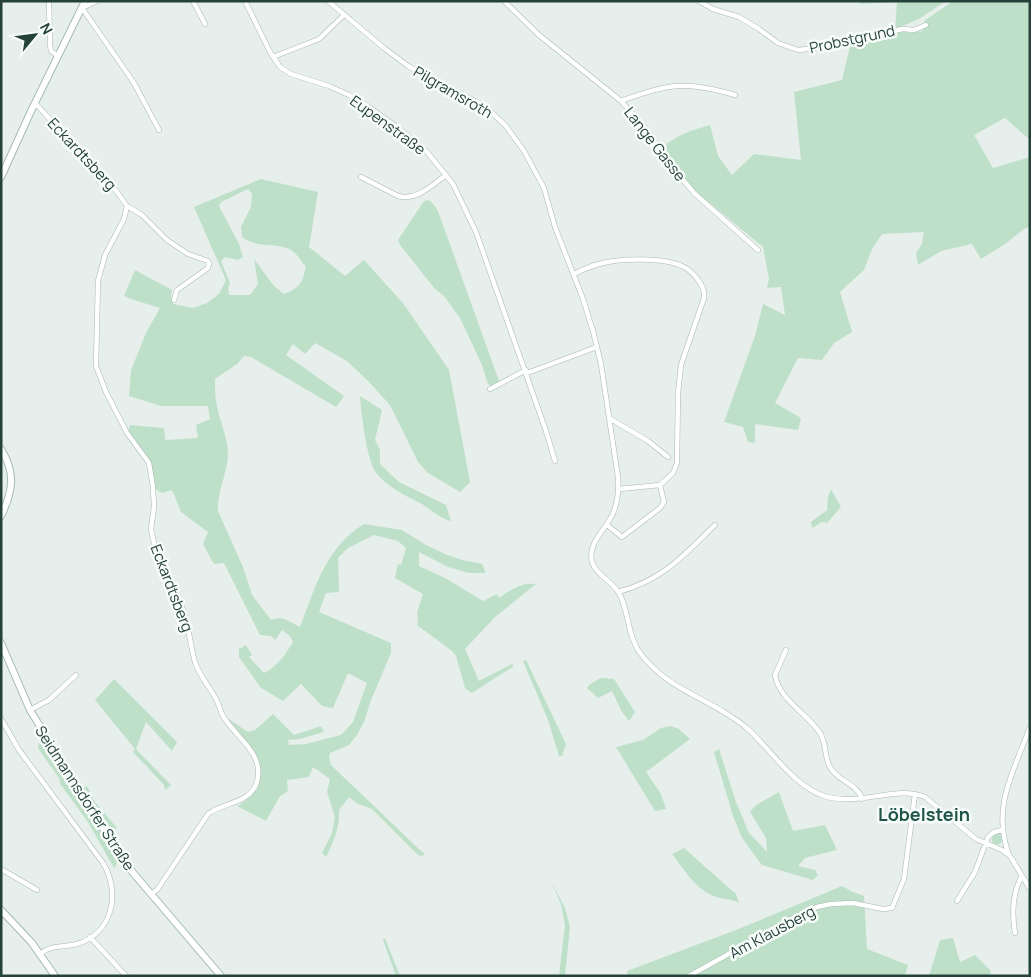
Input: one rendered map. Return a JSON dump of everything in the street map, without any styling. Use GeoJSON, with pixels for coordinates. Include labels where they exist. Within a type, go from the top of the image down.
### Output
{"type":"FeatureCollection","features":[{"type":"Feature","properties":{"kind":"street"},"geometry":{"type":"LineString","coordinates":[[49,1],[50,45],[51,51],[58,56]]}},
{"type":"Feature","properties":{"kind":"street"},"geometry":{"type":"LineString","coordinates":[[1,177],[83,5],[97,1]]}},
{"type":"Feature","properties":{"kind":"street"},"geometry":{"type":"LineString","coordinates":[[192,1],[205,24]]}},
{"type":"Feature","properties":{"kind":"street","name":"Eupenstraße"},"geometry":{"type":"LineString","coordinates":[[245,1],[280,67],[291,74],[335,89],[369,107],[415,141],[446,175],[472,220],[526,372],[555,461]]}},
{"type":"Feature","properties":{"kind":"street","name":"Pilgramsroth"},"geometry":{"type":"LineString","coordinates":[[328,1],[408,66],[434,82],[475,101],[488,110],[506,126],[524,151],[542,184],[559,239],[574,274],[597,346],[619,489],[614,512],[594,545],[592,561],[597,571],[618,592]]}},
{"type":"Feature","properties":{"kind":"street","name":"Lange Gasse"},"geometry":{"type":"LineString","coordinates":[[504,1],[540,36],[621,101],[643,125],[671,165],[694,193],[758,250]]}},
{"type":"Feature","properties":{"kind":"street","name":"Probstgrund"},"geometry":{"type":"LineString","coordinates":[[699,1],[738,17],[778,43],[798,50],[836,46],[902,29],[914,30],[926,24]]}},
{"type":"Feature","properties":{"kind":"street"},"geometry":{"type":"LineString","coordinates":[[83,5],[134,83],[159,130]]}},
{"type":"Feature","properties":{"kind":"street"},"geometry":{"type":"LineString","coordinates":[[272,55],[319,40],[344,15]]}},
{"type":"Feature","properties":{"kind":"street"},"geometry":{"type":"LineString","coordinates":[[621,101],[651,90],[683,85],[693,85],[735,95]]}},
{"type":"Feature","properties":{"kind":"street","name":"Eckardtsberg"},"geometry":{"type":"LineString","coordinates":[[35,103],[111,185],[127,206],[142,215],[167,240],[188,254],[209,263],[208,268],[177,290],[174,300]]}},
{"type":"Feature","properties":{"kind":"street"},"geometry":{"type":"LineString","coordinates":[[361,177],[398,196],[411,198],[446,175]]}},
{"type":"Feature","properties":{"kind":"street","name":"Eckardtsberg"},"geometry":{"type":"LineString","coordinates":[[127,206],[124,219],[105,255],[98,281],[96,362],[98,376],[127,433],[149,463],[153,487],[154,507],[151,529],[154,543],[186,621],[195,661],[226,719],[253,753],[257,764],[258,776],[257,783],[247,796],[219,807],[208,814],[157,890],[151,894]]}},
{"type":"Feature","properties":{"kind":"street"},"geometry":{"type":"LineString","coordinates":[[574,274],[600,263],[638,260],[673,263],[689,270],[702,285],[705,294],[686,347],[678,382],[673,473],[660,485],[619,489]]}},
{"type":"Feature","properties":{"kind":"street"},"geometry":{"type":"LineString","coordinates":[[490,389],[526,372],[597,346]]}},
{"type":"Feature","properties":{"kind":"street"},"geometry":{"type":"LineString","coordinates":[[609,418],[648,441],[673,460]]}},
{"type":"Feature","properties":{"kind":"street"},"geometry":{"type":"LineString","coordinates":[[1,449],[9,463],[12,480],[10,498],[1,516]]}},
{"type":"Feature","properties":{"kind":"street"},"geometry":{"type":"LineString","coordinates":[[607,525],[622,537],[660,508],[664,502],[660,485]]}},
{"type":"Feature","properties":{"kind":"street"},"geometry":{"type":"LineString","coordinates":[[715,525],[680,560],[662,574],[644,583],[618,592],[634,642],[639,651],[659,674],[680,689],[735,719],[754,735],[785,769],[814,791],[842,800],[906,793],[915,794],[931,801],[976,839],[1002,850],[1010,856]]}},
{"type":"Feature","properties":{"kind":"street","name":"Seidmannsdorfer Straße"},"geometry":{"type":"LineString","coordinates":[[1,643],[30,710],[123,861],[221,976]]}},
{"type":"Feature","properties":{"kind":"street"},"geometry":{"type":"LineString","coordinates":[[786,650],[775,675],[778,685],[792,704],[822,735],[830,768],[859,791],[862,799]]}},
{"type":"Feature","properties":{"kind":"street","name":"Seidmannsdorfer Straße"},"geometry":{"type":"LineString","coordinates":[[30,710],[49,700],[76,675]]}},
{"type":"Feature","properties":{"kind":"street"},"geometry":{"type":"LineString","coordinates":[[1,719],[18,750],[107,870],[113,891],[112,907],[102,926],[90,937],[76,944],[47,948],[40,954]]}},
{"type":"Feature","properties":{"kind":"street"},"geometry":{"type":"LineString","coordinates":[[1030,728],[1008,782],[1002,810],[1003,830],[1010,856],[1030,889]]}},
{"type":"Feature","properties":{"kind":"street","name":"Am Klausberg"},"geometry":{"type":"LineString","coordinates":[[689,976],[797,916],[817,907],[853,903],[883,909],[892,908],[904,879],[915,794]]}},
{"type":"Feature","properties":{"kind":"street"},"geometry":{"type":"LineString","coordinates":[[957,901],[975,872],[988,837],[992,833],[1003,830]]}},
{"type":"Feature","properties":{"kind":"street"},"geometry":{"type":"LineString","coordinates":[[1,869],[36,890]]}},
{"type":"Feature","properties":{"kind":"street"},"geometry":{"type":"LineString","coordinates":[[1014,934],[1014,903],[1017,886],[1022,876]]}},
{"type":"Feature","properties":{"kind":"street"},"geometry":{"type":"LineString","coordinates":[[1,910],[40,954],[55,976]]}},
{"type":"Feature","properties":{"kind":"street"},"geometry":{"type":"LineString","coordinates":[[90,937],[126,976]]}},
{"type":"Feature","properties":{"kind":"green space"},"geometry":{"type":"Polygon","coordinates":[[[860,1],[946,1],[919,19],[895,29],[897,2],[860,4],[860,1]]]}},
{"type":"Feature","properties":{"kind":"green space"},"geometry":{"type":"Polygon","coordinates":[[[953,1],[1030,1],[1030,140],[1005,118],[974,135],[993,168],[1030,157],[1030,227],[1024,229],[981,259],[972,244],[941,251],[918,265],[916,253],[922,244],[924,232],[882,234],[872,249],[864,270],[840,292],[852,332],[834,343],[822,360],[798,358],[775,403],[801,418],[798,430],[755,424],[755,443],[748,442],[743,427],[724,422],[755,336],[763,304],[785,315],[781,287],[767,288],[769,279],[763,247],[695,191],[672,164],[662,148],[679,136],[710,125],[718,156],[732,175],[754,154],[801,160],[794,92],[842,80],[851,42],[902,30],[909,33],[922,31],[926,25],[924,21],[953,1]]]}},
{"type":"Feature","properties":{"kind":"green space"},"geometry":{"type":"Polygon","coordinates":[[[261,179],[318,192],[309,247],[345,276],[364,260],[403,303],[449,370],[470,482],[460,492],[428,473],[418,462],[390,405],[347,361],[315,343],[305,354],[293,344],[286,355],[344,396],[336,407],[251,357],[244,356],[237,364],[215,379],[216,403],[228,452],[228,460],[219,496],[218,511],[243,567],[252,595],[271,620],[279,618],[300,627],[317,583],[331,556],[351,533],[364,524],[402,530],[445,554],[482,564],[486,573],[469,573],[448,567],[419,552],[419,566],[445,578],[483,601],[497,594],[499,598],[521,585],[536,584],[495,617],[465,649],[479,681],[512,664],[514,666],[472,693],[465,688],[456,656],[452,651],[417,625],[417,613],[423,594],[395,578],[398,564],[401,565],[406,548],[398,541],[374,535],[348,548],[338,558],[339,592],[326,593],[319,612],[391,643],[391,653],[364,722],[349,745],[330,753],[331,765],[425,854],[422,856],[418,855],[372,809],[358,804],[349,797],[339,810],[336,834],[326,857],[322,853],[332,833],[335,817],[327,792],[330,779],[313,767],[309,777],[287,780],[288,791],[280,796],[266,821],[237,806],[251,796],[258,786],[260,774],[253,751],[227,718],[248,732],[255,730],[273,714],[294,735],[321,726],[324,732],[300,739],[288,740],[289,745],[306,744],[341,735],[353,722],[367,683],[348,673],[333,708],[322,706],[301,684],[283,701],[261,688],[239,657],[239,649],[246,645],[252,655],[249,657],[264,673],[277,664],[287,651],[293,642],[290,636],[282,630],[275,640],[271,636],[260,635],[224,563],[214,564],[203,544],[208,532],[181,512],[172,490],[162,493],[155,489],[151,463],[128,433],[130,425],[164,428],[165,440],[198,438],[196,425],[210,419],[208,406],[161,406],[129,396],[131,370],[146,333],[160,308],[124,296],[135,270],[172,290],[173,304],[193,308],[207,303],[219,294],[226,280],[194,207],[261,179]],[[248,189],[221,202],[219,206],[239,244],[243,257],[238,260],[225,257],[221,261],[230,283],[228,288],[229,295],[250,295],[258,284],[254,259],[274,286],[284,294],[294,290],[300,284],[306,267],[292,250],[284,247],[254,243],[242,237],[241,227],[251,207],[252,194],[248,189]]]}},
{"type":"Feature","properties":{"kind":"green space"},"geometry":{"type":"Polygon","coordinates":[[[429,200],[438,211],[499,381],[492,386],[488,384],[482,365],[460,318],[444,296],[435,289],[400,245],[398,240],[424,201],[429,200]]]}},
{"type":"Feature","properties":{"kind":"green space"},"geometry":{"type":"Polygon","coordinates":[[[360,396],[382,410],[375,440],[380,450],[380,464],[399,482],[446,505],[451,521],[398,491],[377,474],[367,449],[360,396]]]}},
{"type":"Feature","properties":{"kind":"green space"},"geometry":{"type":"Polygon","coordinates":[[[831,489],[841,507],[827,523],[822,522],[812,528],[811,522],[827,510],[831,489]]]}},
{"type":"Feature","properties":{"kind":"green space"},"geometry":{"type":"Polygon","coordinates":[[[526,660],[566,744],[562,756],[559,756],[548,720],[523,661],[526,660]]]}},
{"type":"Feature","properties":{"kind":"green space"},"geometry":{"type":"Polygon","coordinates":[[[601,678],[614,679],[635,712],[629,721],[622,712],[612,691],[598,698],[587,688],[590,684],[601,678]]]}},
{"type":"Feature","properties":{"kind":"green space"},"geometry":{"type":"Polygon","coordinates":[[[114,679],[177,742],[172,751],[146,722],[136,749],[171,785],[165,790],[164,785],[133,752],[135,749],[95,700],[114,679]]]}},
{"type":"Feature","properties":{"kind":"green space"},"geometry":{"type":"Polygon","coordinates":[[[671,726],[679,729],[690,739],[646,772],[661,794],[666,809],[655,811],[616,747],[643,740],[661,728],[671,726]]]}},
{"type":"Feature","properties":{"kind":"green space"},"geometry":{"type":"Polygon","coordinates":[[[41,734],[118,862],[114,868],[88,822],[61,785],[59,778],[38,748],[41,734]]]}},
{"type":"Feature","properties":{"kind":"green space"},"geometry":{"type":"Polygon","coordinates":[[[719,749],[736,802],[749,833],[767,852],[766,838],[750,812],[756,805],[779,792],[793,831],[825,825],[837,850],[805,858],[798,866],[815,870],[818,875],[813,880],[762,865],[755,856],[741,836],[733,816],[714,752],[719,749]]]}},
{"type":"Feature","properties":{"kind":"green space"},"geometry":{"type":"Polygon","coordinates":[[[87,786],[95,802],[117,828],[110,830],[83,789],[87,786]]]}},
{"type":"Feature","properties":{"kind":"green space"},"geometry":{"type":"Polygon","coordinates":[[[997,833],[1003,839],[997,845],[991,839],[997,833]]]}},
{"type":"Feature","properties":{"kind":"green space"},"geometry":{"type":"Polygon","coordinates":[[[684,848],[736,894],[739,903],[710,894],[697,885],[672,854],[684,848]]]}},
{"type":"Feature","properties":{"kind":"green space"},"geometry":{"type":"Polygon","coordinates":[[[551,881],[565,908],[570,927],[565,976],[559,976],[565,925],[561,904],[551,881]]]}},
{"type":"Feature","properties":{"kind":"green space"},"geometry":{"type":"Polygon","coordinates":[[[842,886],[864,896],[867,949],[908,965],[905,976],[628,976],[627,971],[736,930],[842,886]]]}},
{"type":"Feature","properties":{"kind":"green space"},"geometry":{"type":"Polygon","coordinates":[[[385,938],[400,976],[396,976],[383,940],[385,938]]]}},
{"type":"Feature","properties":{"kind":"green space"},"geometry":{"type":"Polygon","coordinates":[[[953,938],[960,962],[975,955],[990,970],[991,976],[929,976],[940,940],[953,938]]]}},
{"type":"Feature","properties":{"kind":"district","name":"Löbelstein"},"geometry":{"type":"Point","coordinates":[924,814]}}]}
